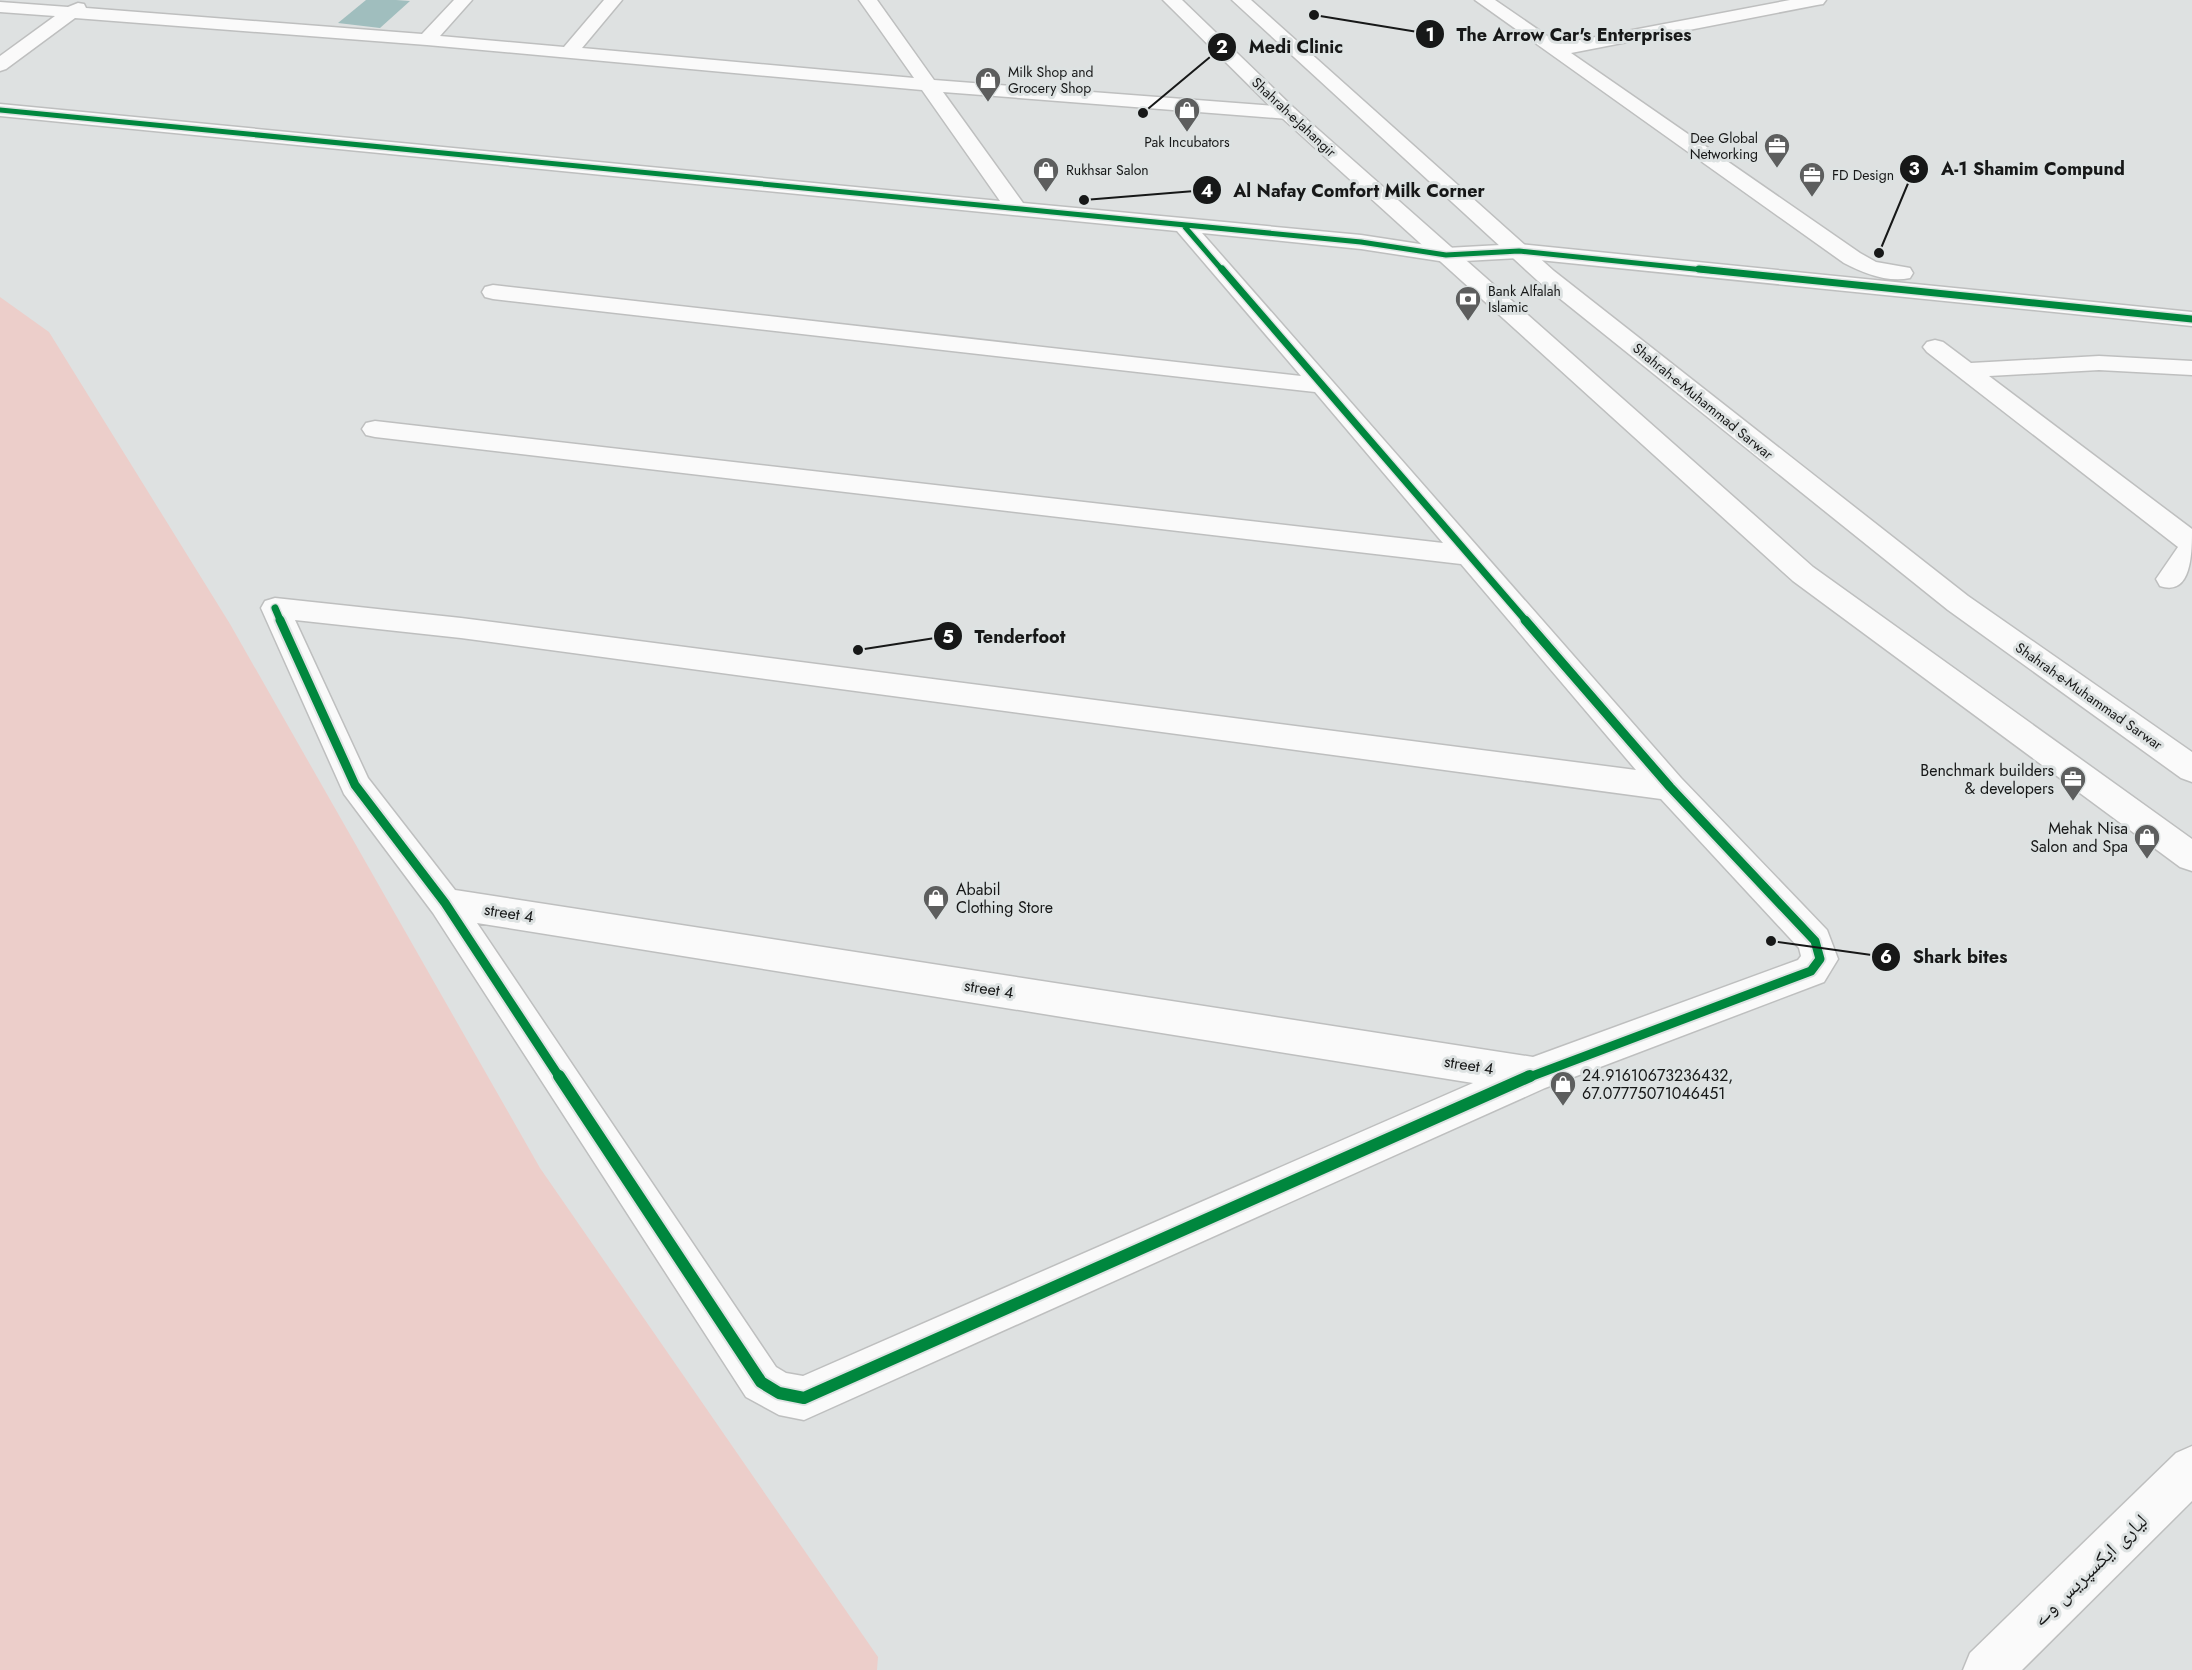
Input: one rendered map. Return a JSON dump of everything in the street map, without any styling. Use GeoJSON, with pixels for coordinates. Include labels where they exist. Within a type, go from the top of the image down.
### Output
{"type":"FeatureCollection","features":[{"type":"Feature","properties":{"kind":"main road"},"geometry":{"type":"LineString","coordinates":[[0,65],[89,0]]}},
{"type":"Feature","properties":{"kind":"main road"},"geometry":{"type":"LineString","coordinates":[[427,40],[463,0]]}},
{"type":"Feature","properties":{"kind":"main road"},"geometry":{"type":"LineString","coordinates":[[569,52],[613,0]]}},
{"type":"Feature","properties":{"kind":"main road"},"geometry":{"type":"LineString","coordinates":[[868,0],[1017,210]]}},
{"type":"Feature","properties":{"kind":"main road","name":"Shahrah-e-Jahangir"},"geometry":{"type":"LineString","coordinates":[[1172,0],[1288,113],[1446,255]]}},
{"type":"Feature","properties":{"kind":"main road","name":"Shahrah-e-Muhammad Sarwar"},"geometry":{"type":"LineString","coordinates":[[1241,0],[1555,283],[1958,603],[2192,769]]}},
{"type":"Feature","properties":{"kind":"main road"},"geometry":{"type":"LineString","coordinates":[[1484,0],[1852,258],[1870,268],[1894,273],[2192,301]]}},
{"type":"Feature","properties":{"kind":"main road"},"geometry":{"type":"LineString","coordinates":[[1557,50],[1817,0]]}},
{"type":"Feature","properties":{"kind":"main road"},"geometry":{"type":"LineString","coordinates":[[0,7],[427,40],[929,85],[1288,113]]}},
{"type":"Feature","properties":{"kind":"main road"},"geometry":{"type":"LineString","coordinates":[[0,110],[1361,242],[1446,255],[1519,251],[2192,319]]}},
{"type":"Feature","properties":{"kind":"main road"},"geometry":{"type":"LineString","coordinates":[[1185,226],[1670,787],[1815,941],[1820,960],[1811,971],[1533,1075],[804,1398],[779,1393],[761,1382],[445,903],[355,785],[275,608],[473,629],[1670,787]]}},
{"type":"Feature","properties":{"kind":"main road"},"geometry":{"type":"LineString","coordinates":[[1446,255],[1803,574],[2192,857]]}},
{"type":"Feature","properties":{"kind":"main road"},"geometry":{"type":"LineString","coordinates":[[493,292],[1323,386]]}},
{"type":"Feature","properties":{"kind":"main road"},"geometry":{"type":"LineString","coordinates":[[1935,346],[2192,543]]}},
{"type":"Feature","properties":{"kind":"main road"},"geometry":{"type":"LineString","coordinates":[[1967,370],[2100,363],[2192,368]]}},
{"type":"Feature","properties":{"kind":"main road"},"geometry":{"type":"LineString","coordinates":[[375,429],[1470,556]]}},
{"type":"Feature","properties":{"kind":"main road"},"geometry":{"type":"LineString","coordinates":[[2170,579],[2192,548]]}},
{"type":"Feature","properties":{"kind":"main road","name":"street 4"},"geometry":{"type":"LineString","coordinates":[[445,903],[1533,1075]]}},
{"type":"Feature","properties":{"kind":"main road","name":"لیاری ایکسپریس وے"},"geometry":{"type":"LineString","coordinates":[[1987,1670],[2192,1469]]}},
{"type":"Feature","properties":{"kind":"shaded area"},"geometry":{"type":"Polygon","coordinates":[[[0,297],[49,332],[230,624],[540,1168],[878,1657],[877,1670],[0,1670],[0,297]]]}},
{"type":"Feature","properties":{"kind":"building"},"geometry":{"type":"Polygon","coordinates":[[[366,0],[410,1],[380,28],[338,23],[366,0]]]}},
{"type":"Feature","properties":{"kind":"cycle path"},"geometry":{"type":"LineString","coordinates":[[0,110],[1361,242],[1446,255],[1519,251],[2192,319]]}},
{"type":"Feature","properties":{"kind":"cycle path"},"geometry":{"type":"LineString","coordinates":[[275,608],[355,785],[445,903],[761,1382],[779,1393],[804,1398],[1533,1075],[1811,971],[1820,959],[1815,941],[1670,787],[1185,227]]}},
{"type":"Feature","properties":{"kind":"place","name":"The Arrow Car's Enterprises"},"geometry":{"type":"Point","coordinates":[1314,15]}},
{"type":"Feature","properties":{"kind":"place","name":"Milk Shop and Grocery Shop"},"geometry":{"type":"Point","coordinates":[988,103]}},
{"type":"Feature","properties":{"kind":"place","name":"Medi Clinic"},"geometry":{"type":"Point","coordinates":[1143,113]}},
{"type":"Feature","properties":{"kind":"place","name":"Pak Incubators"},"geometry":{"type":"Point","coordinates":[1187,133]}},
{"type":"Feature","properties":{"kind":"place","name":"Dee Global Networking"},"geometry":{"type":"Point","coordinates":[1777,169]}},
{"type":"Feature","properties":{"kind":"place","name":"Rukhsar Salon"},"geometry":{"type":"Point","coordinates":[1046,193]}},
{"type":"Feature","properties":{"kind":"place","name":"FD Design"},"geometry":{"type":"Point","coordinates":[1812,198]}},
{"type":"Feature","properties":{"kind":"place","name":"Al Nafay Comfort Milk Corner"},"geometry":{"type":"Point","coordinates":[1084,200]}},
{"type":"Feature","properties":{"kind":"place","name":"A-1 Shamim Compund"},"geometry":{"type":"Point","coordinates":[1879,253]}},
{"type":"Feature","properties":{"kind":"place","name":"Bank Alfalah Islamic"},"geometry":{"type":"Point","coordinates":[1468,322]}},
{"type":"Feature","properties":{"kind":"place","name":"Tenderfoot"},"geometry":{"type":"Point","coordinates":[858,650]}},
{"type":"Feature","properties":{"kind":"place","name":"Benchmark builders & developers"},"geometry":{"type":"Point","coordinates":[2073,802]}},
{"type":"Feature","properties":{"kind":"place","name":"Mehak Nisa Salon and Spa"},"geometry":{"type":"Point","coordinates":[2147,860]}},
{"type":"Feature","properties":{"kind":"place","name":"Ababil Clothing Store"},"geometry":{"type":"Point","coordinates":[936,921]}},
{"type":"Feature","properties":{"kind":"place","name":"Shark bites"},"geometry":{"type":"Point","coordinates":[1771,941]}},
{"type":"Feature","properties":{"kind":"place","name":"24.91610673236432, 67.07775071046451"},"geometry":{"type":"Point","coordinates":[1563,1107]}}]}
